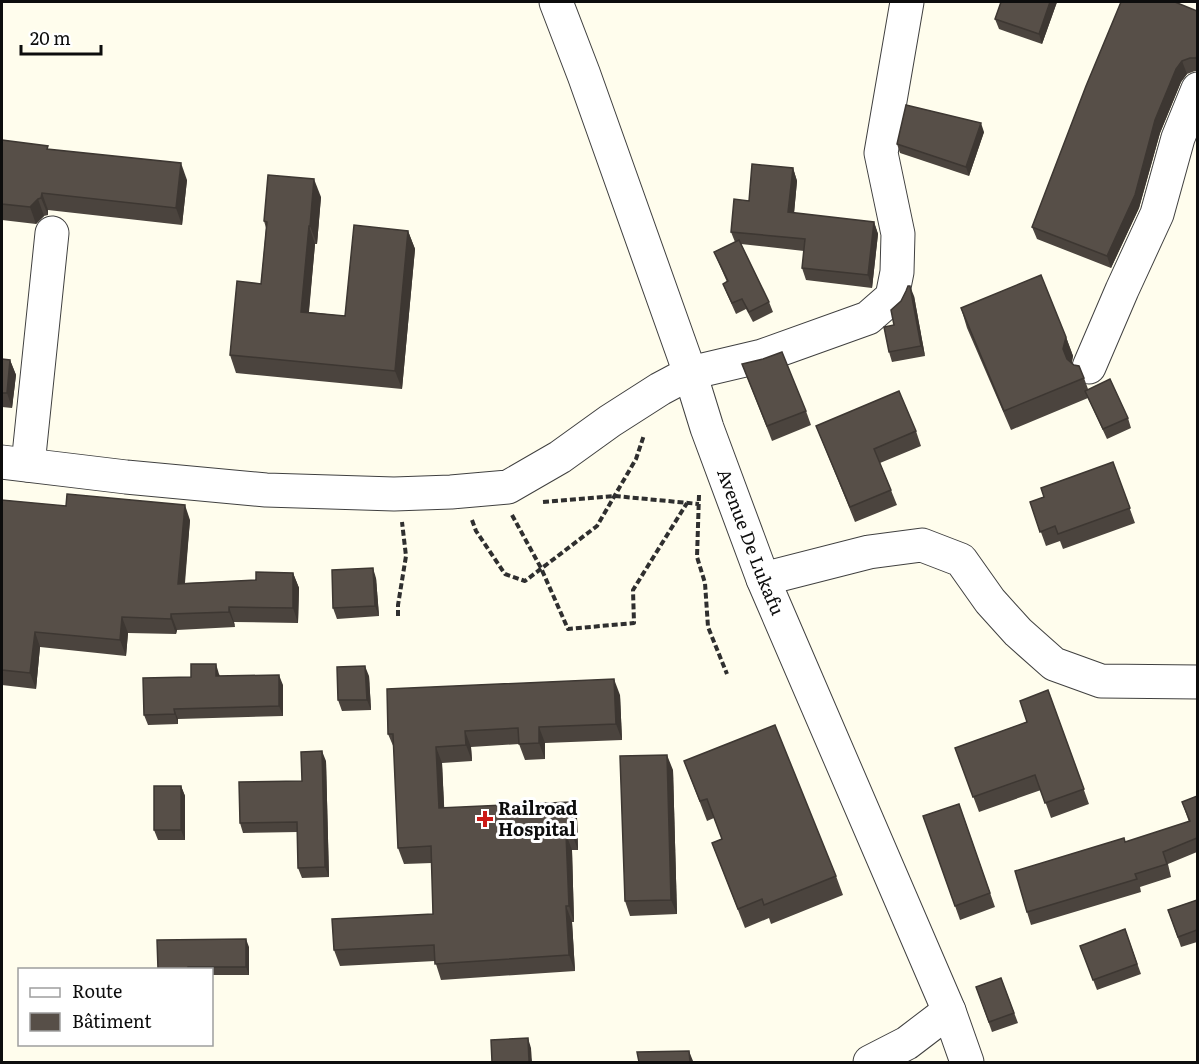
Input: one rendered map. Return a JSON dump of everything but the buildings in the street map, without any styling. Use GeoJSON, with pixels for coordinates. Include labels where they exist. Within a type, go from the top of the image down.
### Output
{"type":"FeatureCollection","features":[{"type":"Feature","properties":{"kind":"street"},"geometry":{"type":"LineString","coordinates":[[52,233],[15,464],[266,490],[394,494],[508,487],[560,457],[660,389],[690,373],[762,356],[868,318],[892,297],[897,272],[898,234],[881,153],[907,2]]}},
{"type":"Feature","properties":{"kind":"street","name":"Avenue De Lukafu"},"geometry":{"type":"LineString","coordinates":[[558,7],[763,579],[949,1011],[967,1062]]}},
{"type":"Feature","properties":{"kind":"street"},"geometry":{"type":"LineString","coordinates":[[1089,367],[1157,214],[1178,138],[1197,89]]}},
{"type":"Feature","properties":{"kind":"street"},"geometry":{"type":"LineString","coordinates":[[763,579],[869,552],[922,545],[961,560],[990,601],[1017,632],[1054,664],[1101,681],[1197,682]]}},
{"type":"Feature","properties":{"kind":"street"},"geometry":{"type":"LineString","coordinates":[[870,1062],[907,1043],[949,1011]]}},
{"type":"Feature","properties":{"kind":"path"},"geometry":{"type":"LineString","coordinates":[[699,493],[697,557],[705,583],[708,627],[728,674]]}},
{"type":"Feature","properties":{"kind":"path"},"geometry":{"type":"LineString","coordinates":[[533,503],[615,496],[699,504]]}},
{"type":"Feature","properties":{"kind":"path"},"geometry":{"type":"LineString","coordinates":[[511,511],[512,518],[541,568],[568,629],[633,623],[633,590],[687,503]]}},
{"type":"Feature","properties":{"kind":"place","name":"Railroad Hospital"},"geometry":{"type":"Point","coordinates":[485,819]}}]}
